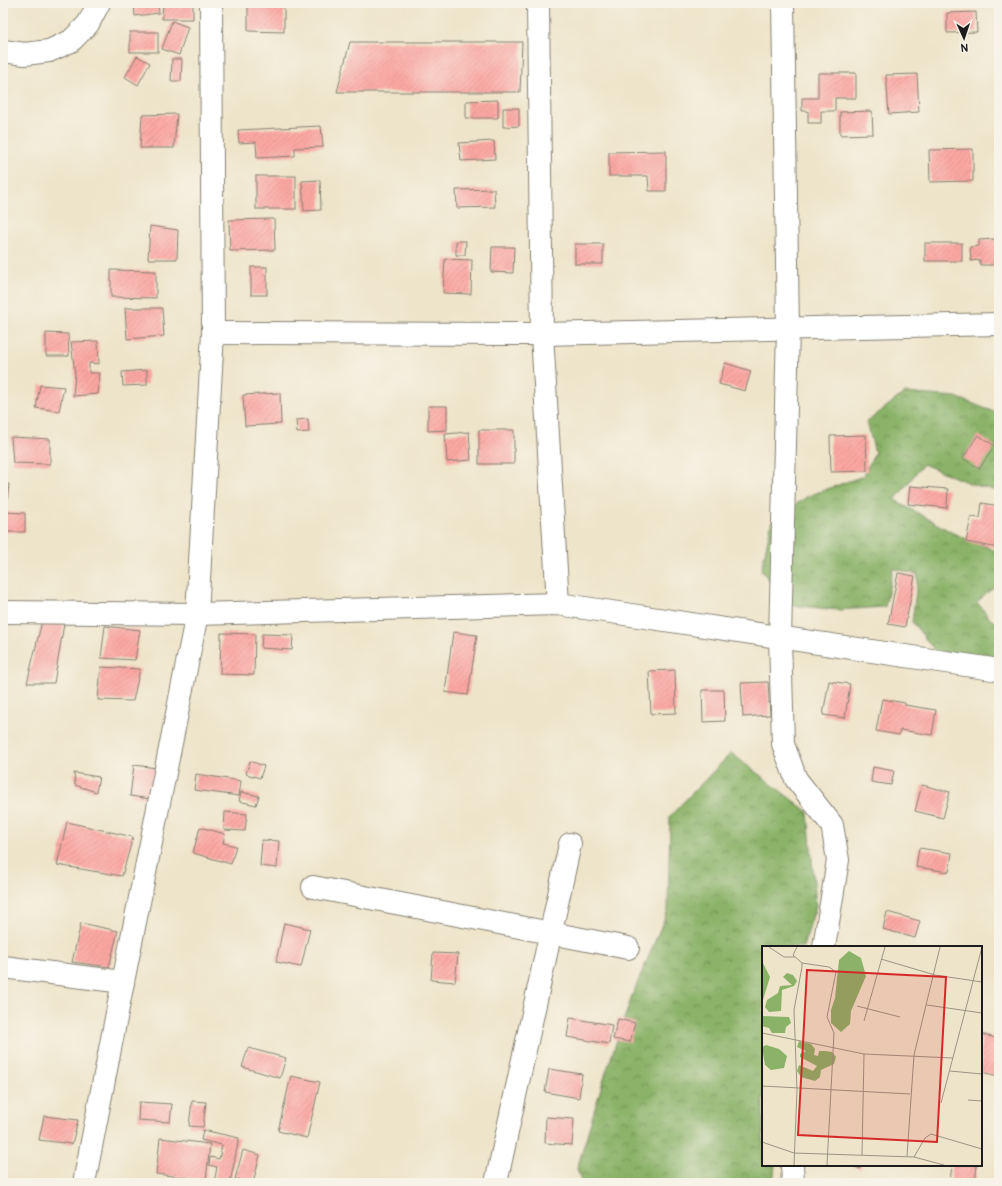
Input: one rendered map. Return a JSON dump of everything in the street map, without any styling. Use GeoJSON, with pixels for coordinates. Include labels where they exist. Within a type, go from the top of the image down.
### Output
{"type":"FeatureCollection","features":[{"type":"Feature","properties":{"kind":"street"},"geometry":{"type":"LineString","coordinates":[[3,51],[25,54],[49,51],[71,40],[88,24],[99,3]]}},
{"type":"Feature","properties":{"kind":"street"},"geometry":{"type":"LineString","coordinates":[[84,1183],[197,614],[213,333],[211,3]]}},
{"type":"Feature","properties":{"kind":"street"},"geometry":{"type":"LineString","coordinates":[[538,3],[542,334],[558,604]]}},
{"type":"Feature","properties":{"kind":"street"},"geometry":{"type":"LineString","coordinates":[[783,3],[788,329],[780,638],[783,744],[796,779],[832,825],[838,860],[824,946]]}},
{"type":"Feature","properties":{"kind":"street"},"geometry":{"type":"LineString","coordinates":[[213,333],[542,334],[999,324]]}},
{"type":"Feature","properties":{"kind":"street"},"geometry":{"type":"LineString","coordinates":[[3,612],[197,614],[558,604],[999,670]]}},
{"type":"Feature","properties":{"kind":"street"},"geometry":{"type":"LineString","coordinates":[[496,1183],[570,844]]}},
{"type":"Feature","properties":{"kind":"street"},"geometry":{"type":"LineString","coordinates":[[313,887],[628,948]]}},
{"type":"Feature","properties":{"kind":"street"},"geometry":{"type":"LineString","coordinates":[[3,967],[123,982]]}},
{"type":"Feature","properties":{"kind":"street"},"geometry":{"type":"LineString","coordinates":[[792,1166],[793,1183]]}},
{"type":"Feature","properties":{"kind":"green space"},"geometry":{"type":"Polygon","coordinates":[[[904,393],[956,397],[999,414],[999,491],[974,485],[923,464],[895,500],[953,533],[999,552],[999,583],[977,602],[991,620],[999,623],[999,667],[941,658],[912,622],[918,575],[893,568],[885,607],[838,610],[790,605],[761,570],[772,521],[808,496],[863,476],[875,453],[867,422],[904,393]]]}},
{"type":"Feature","properties":{"kind":"green space"},"geometry":{"type":"Polygon","coordinates":[[[731,753],[808,812],[816,906],[803,946],[762,946],[762,1166],[775,1166],[773,1183],[582,1183],[577,1169],[603,1081],[632,996],[668,910],[670,816],[731,753]]]}},
{"type":"Feature","properties":{"kind":"building"},"geometry":{"type":"Polygon","coordinates":[[[134,3],[158,3],[159,13],[135,16],[134,3]]]}},
{"type":"Feature","properties":{"kind":"building"},"geometry":{"type":"Polygon","coordinates":[[[163,3],[193,3],[193,19],[162,19],[163,3]]]}},
{"type":"Feature","properties":{"kind":"building"},"geometry":{"type":"Polygon","coordinates":[[[248,3],[284,4],[284,32],[248,31],[248,3]]]}},
{"type":"Feature","properties":{"kind":"building"},"geometry":{"type":"Polygon","coordinates":[[[976,12],[977,32],[947,33],[947,13],[976,12]]]}},
{"type":"Feature","properties":{"kind":"building"},"geometry":{"type":"Polygon","coordinates":[[[172,21],[188,27],[179,55],[162,49],[172,21]]]}},
{"type":"Feature","properties":{"kind":"building"},"geometry":{"type":"Polygon","coordinates":[[[130,32],[158,32],[158,52],[130,52],[130,32]]]}},
{"type":"Feature","properties":{"kind":"building"},"geometry":{"type":"Polygon","coordinates":[[[350,42],[522,42],[520,92],[337,92],[350,42]]]}},
{"type":"Feature","properties":{"kind":"building"},"geometry":{"type":"Polygon","coordinates":[[[137,56],[150,63],[138,85],[125,77],[137,56]]]}},
{"type":"Feature","properties":{"kind":"building"},"geometry":{"type":"Polygon","coordinates":[[[172,59],[182,59],[181,81],[171,81],[172,59]]]}},
{"type":"Feature","properties":{"kind":"building"},"geometry":{"type":"Polygon","coordinates":[[[818,73],[856,73],[856,98],[835,98],[835,111],[821,111],[821,123],[808,123],[808,111],[802,111],[802,98],[818,98],[818,73]]]}},
{"type":"Feature","properties":{"kind":"building"},"geometry":{"type":"Polygon","coordinates":[[[917,74],[919,112],[889,114],[886,75],[917,74]]]}},
{"type":"Feature","properties":{"kind":"building"},"geometry":{"type":"Polygon","coordinates":[[[498,100],[498,118],[466,118],[466,101],[498,100]]]}},
{"type":"Feature","properties":{"kind":"building"},"geometry":{"type":"Polygon","coordinates":[[[503,108],[519,108],[519,126],[503,127],[503,108]]]}},
{"type":"Feature","properties":{"kind":"building"},"geometry":{"type":"Polygon","coordinates":[[[872,111],[873,134],[840,135],[840,112],[872,111]]]}},
{"type":"Feature","properties":{"kind":"building"},"geometry":{"type":"Polygon","coordinates":[[[177,114],[174,148],[140,148],[142,115],[177,114]]]}},
{"type":"Feature","properties":{"kind":"building"},"geometry":{"type":"Polygon","coordinates":[[[321,126],[323,147],[295,148],[295,156],[257,158],[256,142],[239,143],[238,130],[321,126]]]}},
{"type":"Feature","properties":{"kind":"building"},"geometry":{"type":"Polygon","coordinates":[[[494,141],[495,159],[461,161],[459,143],[494,141]]]}},
{"type":"Feature","properties":{"kind":"building"},"geometry":{"type":"Polygon","coordinates":[[[973,149],[973,181],[930,182],[929,150],[973,149]]]}},
{"type":"Feature","properties":{"kind":"building"},"geometry":{"type":"Polygon","coordinates":[[[666,151],[666,191],[649,191],[648,176],[609,176],[609,152],[666,151]]]}},
{"type":"Feature","properties":{"kind":"building"},"geometry":{"type":"Polygon","coordinates":[[[256,176],[296,176],[296,209],[256,209],[256,176]]]}},
{"type":"Feature","properties":{"kind":"building"},"geometry":{"type":"Polygon","coordinates":[[[320,180],[321,210],[304,211],[302,181],[320,180]]]}},
{"type":"Feature","properties":{"kind":"building"},"geometry":{"type":"Polygon","coordinates":[[[494,189],[495,207],[457,208],[456,190],[494,189]]]}},
{"type":"Feature","properties":{"kind":"building"},"geometry":{"type":"Polygon","coordinates":[[[274,219],[275,250],[230,251],[229,220],[274,219]]]}},
{"type":"Feature","properties":{"kind":"building"},"geometry":{"type":"Polygon","coordinates":[[[150,226],[178,230],[177,259],[148,259],[150,226]]]}},
{"type":"Feature","properties":{"kind":"building"},"geometry":{"type":"Polygon","coordinates":[[[995,239],[996,265],[980,265],[980,260],[971,261],[970,247],[979,246],[979,240],[995,239]]]}},
{"type":"Feature","properties":{"kind":"building"},"geometry":{"type":"Polygon","coordinates":[[[456,241],[466,241],[465,255],[456,255],[456,241]]]}},
{"type":"Feature","properties":{"kind":"building"},"geometry":{"type":"Polygon","coordinates":[[[925,243],[962,243],[962,261],[925,261],[925,243]]]}},
{"type":"Feature","properties":{"kind":"building"},"geometry":{"type":"Polygon","coordinates":[[[575,244],[603,244],[603,264],[575,264],[575,244]]]}},
{"type":"Feature","properties":{"kind":"building"},"geometry":{"type":"Polygon","coordinates":[[[492,247],[514,247],[513,273],[491,272],[492,247]]]}},
{"type":"Feature","properties":{"kind":"building"},"geometry":{"type":"Polygon","coordinates":[[[445,259],[472,260],[471,294],[443,293],[445,259]]]}},
{"type":"Feature","properties":{"kind":"building"},"geometry":{"type":"Polygon","coordinates":[[[251,267],[267,267],[267,295],[251,295],[251,267]]]}},
{"type":"Feature","properties":{"kind":"building"},"geometry":{"type":"Polygon","coordinates":[[[111,270],[156,271],[156,298],[111,297],[111,270]]]}},
{"type":"Feature","properties":{"kind":"building"},"geometry":{"type":"Polygon","coordinates":[[[125,308],[162,308],[164,336],[127,339],[125,308]]]}},
{"type":"Feature","properties":{"kind":"building"},"geometry":{"type":"Polygon","coordinates":[[[46,333],[68,334],[69,356],[46,356],[46,333]]]}},
{"type":"Feature","properties":{"kind":"building"},"geometry":{"type":"Polygon","coordinates":[[[98,341],[99,364],[89,363],[89,373],[100,373],[98,394],[73,396],[75,374],[71,342],[98,341]]]}},
{"type":"Feature","properties":{"kind":"building"},"geometry":{"type":"Polygon","coordinates":[[[725,363],[751,371],[745,391],[719,384],[725,363]]]}},
{"type":"Feature","properties":{"kind":"building"},"geometry":{"type":"Polygon","coordinates":[[[147,370],[147,385],[123,386],[122,372],[147,370]]]}},
{"type":"Feature","properties":{"kind":"building"},"geometry":{"type":"Polygon","coordinates":[[[40,385],[64,387],[59,411],[36,408],[40,385]]]}},
{"type":"Feature","properties":{"kind":"building"},"geometry":{"type":"Polygon","coordinates":[[[280,393],[281,424],[245,426],[243,395],[280,393]]]}},
{"type":"Feature","properties":{"kind":"building"},"geometry":{"type":"Polygon","coordinates":[[[428,406],[447,406],[447,430],[428,431],[428,406]]]}},
{"type":"Feature","properties":{"kind":"building"},"geometry":{"type":"Polygon","coordinates":[[[308,419],[309,432],[297,433],[296,420],[308,419]]]}},
{"type":"Feature","properties":{"kind":"building"},"geometry":{"type":"Polygon","coordinates":[[[479,430],[514,430],[514,464],[479,464],[479,430]]]}},
{"type":"Feature","properties":{"kind":"building"},"geometry":{"type":"Polygon","coordinates":[[[469,432],[471,460],[447,462],[445,434],[469,432]]]}},
{"type":"Feature","properties":{"kind":"building"},"geometry":{"type":"Polygon","coordinates":[[[866,435],[867,471],[831,472],[830,436],[866,435]]]}},
{"type":"Feature","properties":{"kind":"building"},"geometry":{"type":"Polygon","coordinates":[[[978,435],[995,446],[979,469],[963,458],[978,435]]]}},
{"type":"Feature","properties":{"kind":"building"},"geometry":{"type":"Polygon","coordinates":[[[11,437],[50,439],[50,464],[13,463],[11,437]]]}},
{"type":"Feature","properties":{"kind":"building"},"geometry":{"type":"Polygon","coordinates":[[[3,484],[9,484],[6,510],[3,510],[3,484]]]}},
{"type":"Feature","properties":{"kind":"building"},"geometry":{"type":"Polygon","coordinates":[[[910,486],[948,489],[947,508],[908,504],[910,486]]]}},
{"type":"Feature","properties":{"kind":"building"},"geometry":{"type":"Polygon","coordinates":[[[982,503],[999,506],[999,548],[966,542],[971,517],[980,518],[982,503]]]}},
{"type":"Feature","properties":{"kind":"building"},"geometry":{"type":"Polygon","coordinates":[[[3,512],[25,513],[25,532],[3,532],[3,512]]]}},
{"type":"Feature","properties":{"kind":"building"},"geometry":{"type":"Polygon","coordinates":[[[898,573],[915,576],[905,627],[888,624],[898,573]]]}},
{"type":"Feature","properties":{"kind":"building"},"geometry":{"type":"Polygon","coordinates":[[[42,621],[64,624],[54,683],[27,683],[42,621]]]}},
{"type":"Feature","properties":{"kind":"building"},"geometry":{"type":"Polygon","coordinates":[[[105,626],[140,630],[135,660],[101,658],[105,626]]]}},
{"type":"Feature","properties":{"kind":"building"},"geometry":{"type":"Polygon","coordinates":[[[453,632],[477,635],[468,695],[445,692],[453,632]]]}},
{"type":"Feature","properties":{"kind":"building"},"geometry":{"type":"Polygon","coordinates":[[[221,633],[255,634],[254,675],[220,674],[221,633]]]}},
{"type":"Feature","properties":{"kind":"building"},"geometry":{"type":"Polygon","coordinates":[[[262,634],[293,635],[292,650],[261,648],[262,634]]]}},
{"type":"Feature","properties":{"kind":"building"},"geometry":{"type":"Polygon","coordinates":[[[101,667],[140,669],[133,701],[98,700],[101,667]]]}},
{"type":"Feature","properties":{"kind":"building"},"geometry":{"type":"Polygon","coordinates":[[[675,670],[676,713],[651,714],[649,671],[675,670]]]}},
{"type":"Feature","properties":{"kind":"building"},"geometry":{"type":"Polygon","coordinates":[[[829,681],[850,684],[845,718],[823,715],[829,681]]]}},
{"type":"Feature","properties":{"kind":"building"},"geometry":{"type":"Polygon","coordinates":[[[768,682],[770,715],[743,717],[741,683],[768,682]]]}},
{"type":"Feature","properties":{"kind":"building"},"geometry":{"type":"Polygon","coordinates":[[[702,690],[724,690],[725,721],[703,722],[702,690]]]}},
{"type":"Feature","properties":{"kind":"building"},"geometry":{"type":"Polygon","coordinates":[[[882,699],[905,703],[905,705],[936,710],[932,735],[900,730],[899,735],[876,731],[882,699]]]}},
{"type":"Feature","properties":{"kind":"building"},"geometry":{"type":"Polygon","coordinates":[[[250,761],[264,766],[260,778],[246,774],[250,761]]]}},
{"type":"Feature","properties":{"kind":"building"},"geometry":{"type":"Polygon","coordinates":[[[134,765],[157,768],[150,799],[130,796],[134,765]]]}},
{"type":"Feature","properties":{"kind":"building"},"geometry":{"type":"Polygon","coordinates":[[[873,767],[894,771],[891,785],[871,782],[873,767]]]}},
{"type":"Feature","properties":{"kind":"building"},"geometry":{"type":"Polygon","coordinates":[[[74,773],[99,777],[96,792],[75,785],[74,773]]]}},
{"type":"Feature","properties":{"kind":"building"},"geometry":{"type":"Polygon","coordinates":[[[196,774],[241,781],[239,796],[194,790],[196,774]]]}},
{"type":"Feature","properties":{"kind":"building"},"geometry":{"type":"Polygon","coordinates":[[[922,785],[950,792],[943,818],[915,811],[922,785]]]}},
{"type":"Feature","properties":{"kind":"building"},"geometry":{"type":"Polygon","coordinates":[[[241,792],[259,796],[256,805],[239,801],[241,792]]]}},
{"type":"Feature","properties":{"kind":"building"},"geometry":{"type":"Polygon","coordinates":[[[225,812],[247,814],[245,831],[224,830],[225,812]]]}},
{"type":"Feature","properties":{"kind":"building"},"geometry":{"type":"Polygon","coordinates":[[[67,822],[133,837],[122,876],[57,865],[67,822]]]}},
{"type":"Feature","properties":{"kind":"building"},"geometry":{"type":"Polygon","coordinates":[[[200,827],[225,834],[223,843],[236,846],[231,864],[193,853],[200,827]]]}},
{"type":"Feature","properties":{"kind":"building"},"geometry":{"type":"Polygon","coordinates":[[[262,840],[279,841],[277,868],[260,866],[262,840]]]}},
{"type":"Feature","properties":{"kind":"building"},"geometry":{"type":"Polygon","coordinates":[[[919,848],[952,853],[949,872],[916,867],[919,848]]]}},
{"type":"Feature","properties":{"kind":"building"},"geometry":{"type":"Polygon","coordinates":[[[887,912],[920,921],[915,938],[883,929],[887,912]]]}},
{"type":"Feature","properties":{"kind":"building"},"geometry":{"type":"Polygon","coordinates":[[[81,923],[118,931],[109,967],[72,962],[81,923]]]}},
{"type":"Feature","properties":{"kind":"building"},"geometry":{"type":"Polygon","coordinates":[[[284,923],[310,929],[301,967],[276,962],[284,923]]]}},
{"type":"Feature","properties":{"kind":"building"},"geometry":{"type":"Polygon","coordinates":[[[433,953],[458,954],[455,982],[431,980],[433,953]]]}},
{"type":"Feature","properties":{"kind":"building"},"geometry":{"type":"Polygon","coordinates":[[[570,1018],[612,1025],[609,1044],[567,1037],[570,1018]]]}},
{"type":"Feature","properties":{"kind":"building"},"geometry":{"type":"Polygon","coordinates":[[[618,1019],[635,1023],[630,1042],[613,1039],[618,1019]]]}},
{"type":"Feature","properties":{"kind":"building"},"geometry":{"type":"Polygon","coordinates":[[[982,1034],[999,1039],[999,1076],[982,1072],[982,1034]]]}},
{"type":"Feature","properties":{"kind":"building"},"geometry":{"type":"Polygon","coordinates":[[[248,1048],[286,1058],[280,1078],[242,1067],[248,1048]]]}},
{"type":"Feature","properties":{"kind":"building"},"geometry":{"type":"Polygon","coordinates":[[[549,1069],[582,1074],[579,1098],[545,1092],[549,1069]]]}},
{"type":"Feature","properties":{"kind":"building"},"geometry":{"type":"Polygon","coordinates":[[[291,1076],[320,1082],[307,1138],[278,1131],[291,1076]]]}},
{"type":"Feature","properties":{"kind":"building"},"geometry":{"type":"Polygon","coordinates":[[[192,1101],[206,1102],[203,1127],[189,1126],[192,1101]]]}},
{"type":"Feature","properties":{"kind":"building"},"geometry":{"type":"Polygon","coordinates":[[[139,1102],[172,1104],[170,1122],[138,1120],[139,1102]]]}},
{"type":"Feature","properties":{"kind":"building"},"geometry":{"type":"Polygon","coordinates":[[[44,1116],[78,1120],[72,1144],[39,1140],[44,1116]]]}},
{"type":"Feature","properties":{"kind":"building"},"geometry":{"type":"Polygon","coordinates":[[[546,1117],[574,1119],[572,1145],[545,1143],[546,1117]]]}},
{"type":"Feature","properties":{"kind":"building"},"geometry":{"type":"Polygon","coordinates":[[[203,1130],[239,1138],[230,1183],[214,1183],[217,1167],[209,1165],[210,1157],[219,1159],[222,1145],[201,1140],[203,1130]]]}},
{"type":"Feature","properties":{"kind":"building"},"geometry":{"type":"Polygon","coordinates":[[[160,1138],[210,1144],[206,1180],[156,1174],[160,1138]]]}},
{"type":"Feature","properties":{"kind":"building"},"geometry":{"type":"Polygon","coordinates":[[[243,1150],[260,1155],[253,1183],[235,1179],[243,1150]]]}},
{"type":"Feature","properties":{"kind":"building"},"geometry":{"type":"Polygon","coordinates":[[[853,1166],[861,1166],[860,1169],[853,1166]]]}},
{"type":"Feature","properties":{"kind":"building"},"geometry":{"type":"Polygon","coordinates":[[[952,1166],[977,1166],[975,1183],[950,1182],[952,1166]]]}}]}
